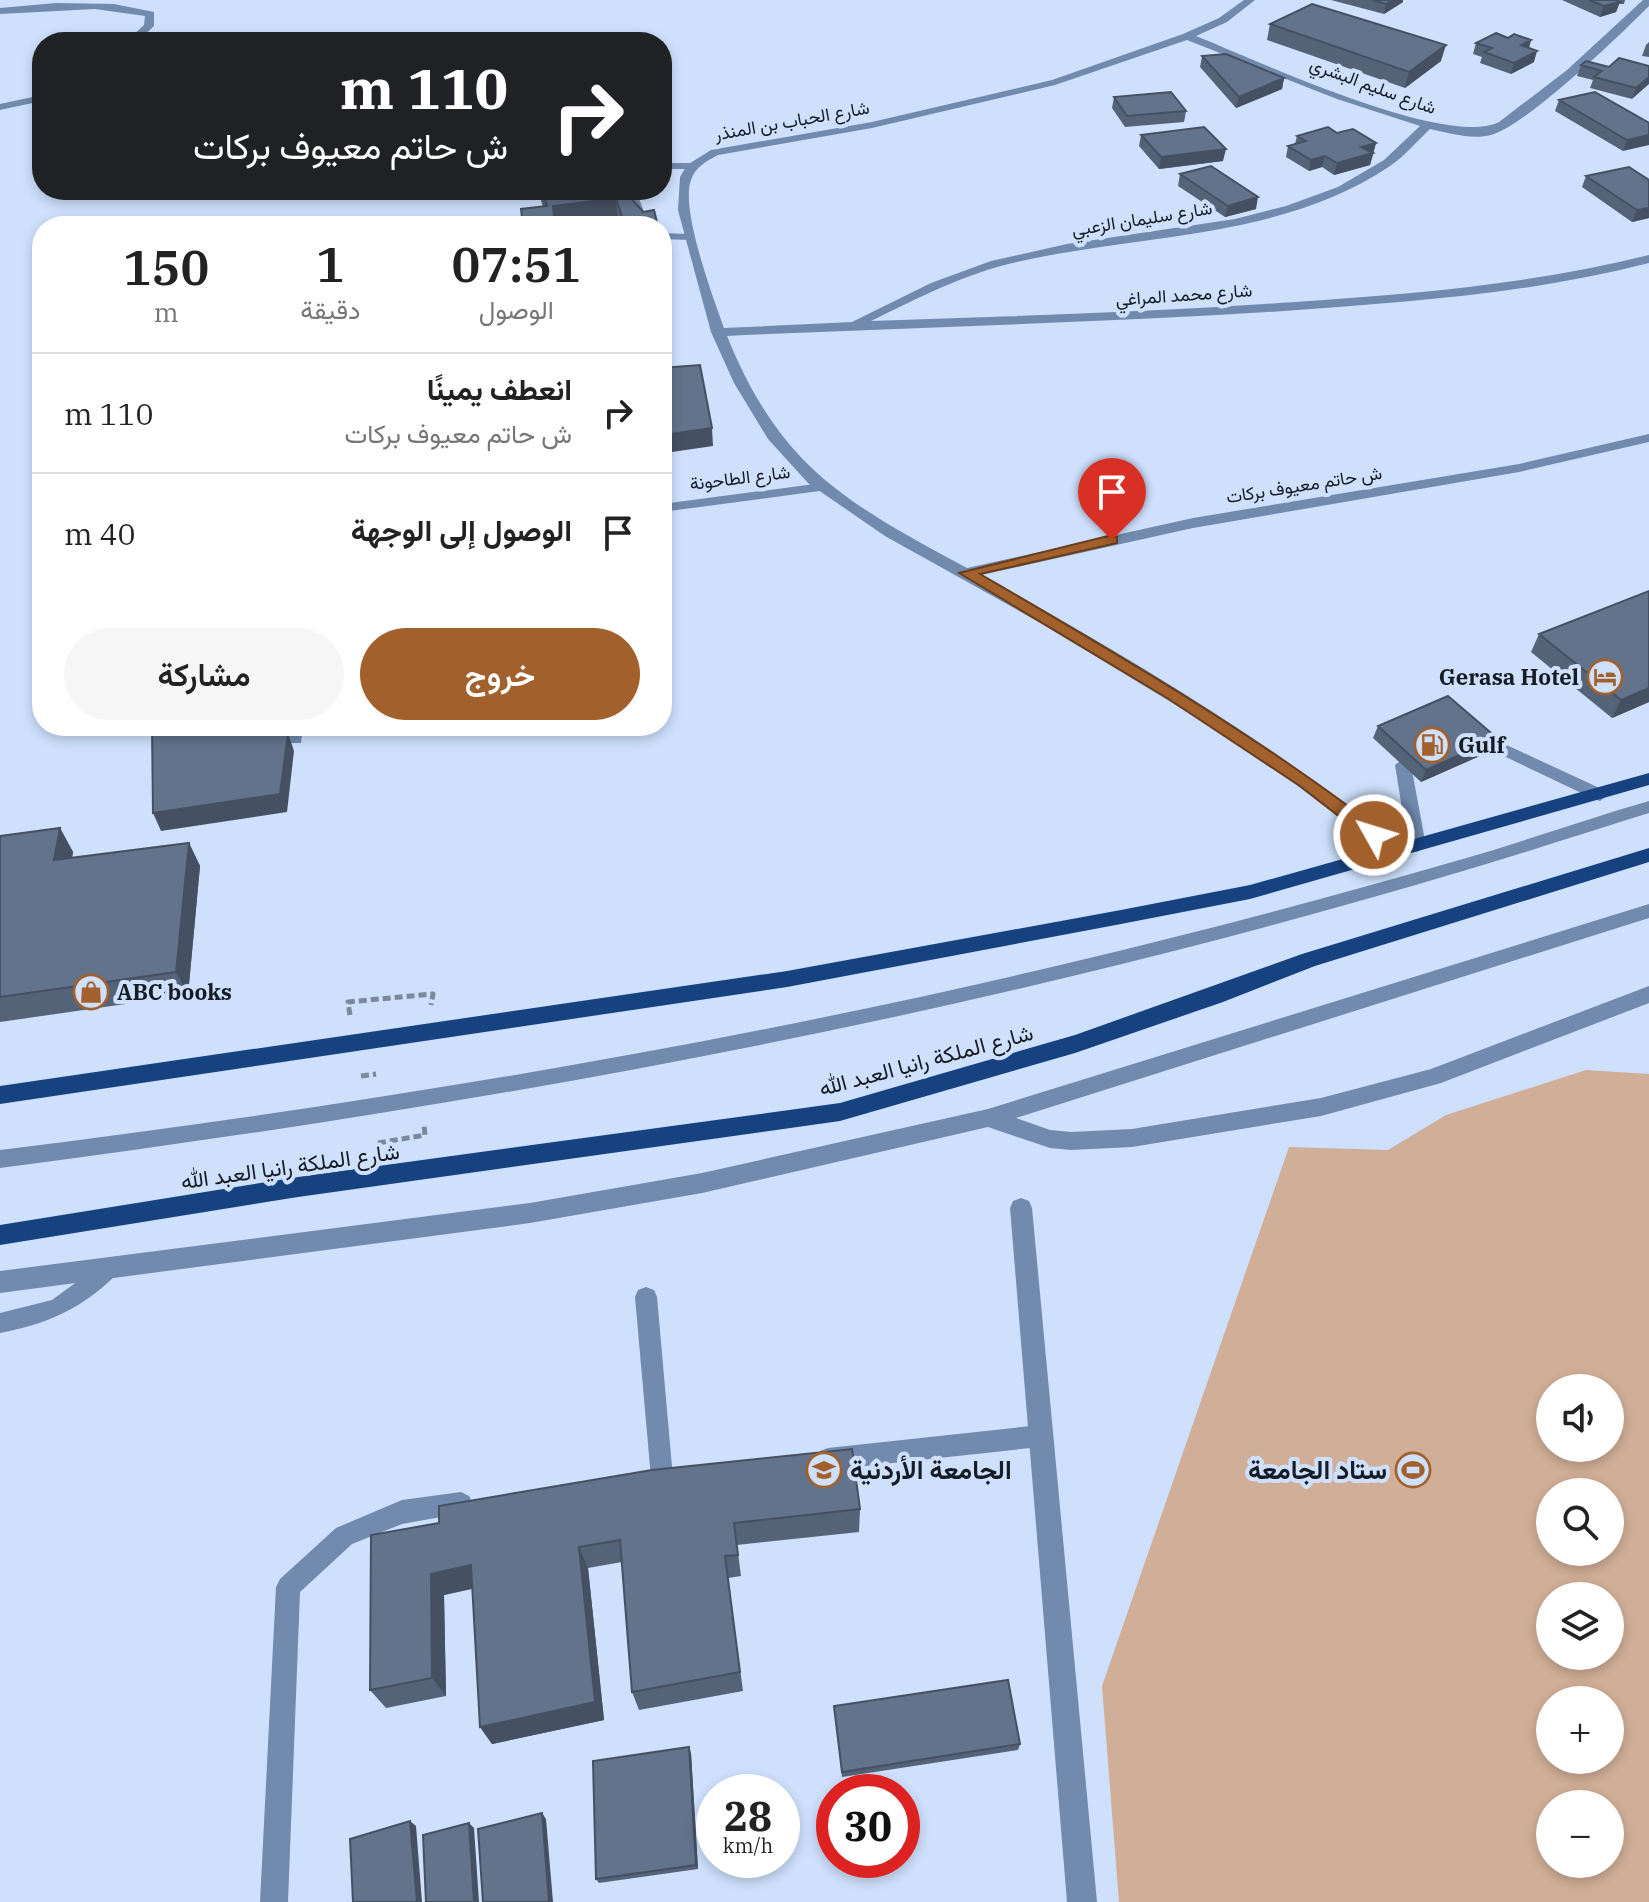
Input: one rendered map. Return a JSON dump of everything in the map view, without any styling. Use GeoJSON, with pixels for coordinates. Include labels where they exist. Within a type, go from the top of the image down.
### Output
{"type":"FeatureCollection","features":[{"type":"Feature","properties":{"kind":"main road"},"geometry":{"type":"LineString","coordinates":[[0,1095],[787,979],[1250,892],[1649,779]]}},
{"type":"Feature","properties":{"kind":"main road","name":"شارع الملكة رانيا العبد الله"},"geometry":{"type":"LineString","coordinates":[[0,1235],[298,1187],[840,1112],[1075,1044],[1324,955],[1649,855]]}},
{"type":"Feature","properties":{"kind":"street","name":"شارع الحباب بن المنذر"},"geometry":{"type":"LineString","coordinates":[[1250,0],[1223,20],[1187,36],[1042,85],[872,125],[746,144],[715,152],[692,166],[682,189],[689,237],[718,332],[745,390],[772,435],[822,487],[1172,694],[1306,782],[1394,852]]}},
{"type":"Feature","properties":{"kind":"street","name":"شارع سليم البشري"},"geometry":{"type":"LineString","coordinates":[[1187,36],[1427,126],[1469,133],[1498,128],[1604,43],[1649,0]]}},
{"type":"Feature","properties":{"kind":"street"},"geometry":{"type":"LineString","coordinates":[[0,11],[58,5],[129,6],[150,14],[149,26],[142,32]]}},
{"type":"Feature","properties":{"kind":"street"},"geometry":{"type":"LineString","coordinates":[[0,107],[32,100]]}},
{"type":"Feature","properties":{"kind":"street","name":"شارع سليمان الزعبي"},"geometry":{"type":"LineString","coordinates":[[851,327],[952,278],[1016,258],[1210,229],[1316,198],[1382,167],[1410,147],[1427,126]]}},
{"type":"Feature","properties":{"kind":"street","name":"شارع محمد المراغي"},"geometry":{"type":"LineString","coordinates":[[718,332],[1021,323],[1396,299],[1520,285],[1649,259]]}},
{"type":"Feature","properties":{"kind":"street","name":"ش حاتم معيوف بركات"},"geometry":{"type":"LineString","coordinates":[[966,573],[1193,523],[1519,468],[1649,438]]}},
{"type":"Feature","properties":{"kind":"street"},"geometry":{"type":"LineString","coordinates":[[0,1282],[530,1213],[702,1183],[988,1118],[1649,911]]}},
{"type":"Feature","properties":{"kind":"street"},"geometry":{"type":"LineString","coordinates":[[988,1118],[1050,1139],[1071,1141],[1132,1138],[1308,1109],[1413,1083],[1649,994]]}},
{"type":"Feature","properties":{"kind":"street"},"geometry":{"type":"LineString","coordinates":[[1021,1208],[1082,1902]]}},
{"type":"Feature","properties":{"kind":"lane"},"geometry":{"type":"LineString","coordinates":[[672,166],[692,166]]}},
{"type":"Feature","properties":{"kind":"lane"},"geometry":{"type":"LineString","coordinates":[[672,236],[689,237]]}},
{"type":"Feature","properties":{"kind":"lane","name":"شارع الطاحونة"},"geometry":{"type":"LineString","coordinates":[[672,507],[822,487]]}},
{"type":"Feature","properties":{"kind":"lane"},"geometry":{"type":"LineString","coordinates":[[1474,735],[1600,795]]}},
{"type":"Feature","properties":{"kind":"lane"},"geometry":{"type":"LineString","coordinates":[[1403,765],[1417,846]]}},
{"type":"Feature","properties":{"kind":"lane"},"geometry":{"type":"LineString","coordinates":[[0,1159],[421,1100],[734,1044],[956,997],[1153,949],[1463,865],[1649,807]]}},
{"type":"Feature","properties":{"kind":"lane"},"geometry":{"type":"LineString","coordinates":[[0,1323],[42,1315],[71,1303],[108,1269]]}},
{"type":"Feature","properties":{"kind":"lane"},"geometry":{"type":"LineString","coordinates":[[646,1297],[662,1478]]}},
{"type":"Feature","properties":{"kind":"lane"},"geometry":{"type":"LineString","coordinates":[[804,1462],[1040,1436]]}},
{"type":"Feature","properties":{"kind":"lane"},"geometry":{"type":"LineString","coordinates":[[274,1902],[288,1587],[344,1536],[402,1512],[478,1502]]}},
{"type":"Feature","properties":{"kind":"path"},"geometry":{"type":"LineString","coordinates":[[348,1002],[433,994]]}},
{"type":"Feature","properties":{"kind":"path"},"geometry":{"type":"LineString","coordinates":[[364,1146],[425,1135]]}},
{"type":"Feature","properties":{"kind":"shaded area","name":"ستاد الجامعة"},"geometry":{"type":"Polygon","coordinates":[[[1586,1070],[1649,1074],[1649,1902],[1119,1902],[1102,1686],[1289,1147],[1388,1150],[1446,1115],[1586,1070]]]}},
{"type":"Feature","properties":{"kind":"building"},"geometry":{"type":"Polygon","coordinates":[[[1589,0],[1616,0],[1620,2],[1604,6],[1589,0]]]}},
{"type":"Feature","properties":{"kind":"building"},"geometry":{"type":"Polygon","coordinates":[[[1312,4],[1446,45],[1409,72],[1270,24],[1312,4]]]}},
{"type":"Feature","properties":{"kind":"building"},"geometry":{"type":"Polygon","coordinates":[[[1496,33],[1508,38],[1514,34],[1531,40],[1521,45],[1537,51],[1514,63],[1484,52],[1492,48],[1476,43],[1496,33]]]}},
{"type":"Feature","properties":{"kind":"building"},"geometry":{"type":"Polygon","coordinates":[[[1226,54],[1284,78],[1239,97],[1202,56],[1226,54]]]}},
{"type":"Feature","properties":{"kind":"building"},"geometry":{"type":"Polygon","coordinates":[[[1619,58],[1649,66],[1649,77],[1636,88],[1594,77],[1602,71],[1581,65],[1586,61],[1609,67],[1619,58]]]}},
{"type":"Feature","properties":{"kind":"building"},"geometry":{"type":"Polygon","coordinates":[[[1171,92],[1186,111],[1127,116],[1114,97],[1171,92]]]}},
{"type":"Feature","properties":{"kind":"building"},"geometry":{"type":"Polygon","coordinates":[[[1595,92],[1649,123],[1649,135],[1627,140],[1559,100],[1595,92]]]}},
{"type":"Feature","properties":{"kind":"building"},"geometry":{"type":"Polygon","coordinates":[[[1204,127],[1226,149],[1161,157],[1141,135],[1204,127]]]}},
{"type":"Feature","properties":{"kind":"building"},"geometry":{"type":"Polygon","coordinates":[[[1328,127],[1337,133],[1353,129],[1376,143],[1361,147],[1373,153],[1337,163],[1325,156],[1311,160],[1288,146],[1306,141],[1297,136],[1328,127]]]}},
{"type":"Feature","properties":{"kind":"building"},"geometry":{"type":"Polygon","coordinates":[[[1211,166],[1258,197],[1228,206],[1180,174],[1211,166]]]}},
{"type":"Feature","properties":{"kind":"building"},"geometry":{"type":"Polygon","coordinates":[[[1629,167],[1649,180],[1649,208],[1637,210],[1586,176],[1629,167]]]}},
{"type":"Feature","properties":{"kind":"building"},"geometry":{"type":"Polygon","coordinates":[[[545,200],[600,200],[553,206],[554,216],[522,216],[521,209],[547,206],[545,200]]]}},
{"type":"Feature","properties":{"kind":"building"},"geometry":{"type":"Polygon","coordinates":[[[617,200],[633,200],[643,212],[654,210],[656,216],[622,216],[617,200]]]}},
{"type":"Feature","properties":{"kind":"building"},"geometry":{"type":"Polygon","coordinates":[[[700,365],[712,428],[672,434],[672,367],[700,365]]]}},
{"type":"Feature","properties":{"kind":"building","name":"Gerasa Hotel"},"geometry":{"type":"Polygon","coordinates":[[[1649,591],[1649,688],[1621,700],[1539,634],[1649,591]]]}},
{"type":"Feature","properties":{"kind":"building","name":"Gulf"},"geometry":{"type":"Polygon","coordinates":[[[1448,696],[1497,738],[1426,770],[1378,726],[1448,696]]]}},
{"type":"Feature","properties":{"kind":"building"},"geometry":{"type":"Polygon","coordinates":[[[152,736],[288,736],[280,794],[153,813],[152,736]]]}},
{"type":"Feature","properties":{"kind":"building"},"geometry":{"type":"Polygon","coordinates":[[[60,828],[54,860],[189,843],[176,972],[0,997],[0,836],[60,828]]]}},
{"type":"Feature","properties":{"kind":"building"},"geometry":{"type":"Polygon","coordinates":[[[852,1449],[860,1509],[734,1523],[738,1555],[725,1556],[740,1672],[632,1692],[620,1540],[579,1547],[595,1702],[480,1727],[471,1565],[431,1574],[432,1678],[370,1690],[371,1535],[439,1523],[439,1506],[652,1470],[852,1449]]]}},
{"type":"Feature","properties":{"kind":"building"},"geometry":{"type":"Polygon","coordinates":[[[1008,1680],[1020,1744],[842,1772],[834,1706],[1008,1680]]]}},
{"type":"Feature","properties":{"kind":"building"},"geometry":{"type":"Polygon","coordinates":[[[689,1747],[696,1865],[596,1879],[593,1761],[689,1747]]]}},
{"type":"Feature","properties":{"kind":"building"},"geometry":{"type":"Polygon","coordinates":[[[542,1813],[549,1902],[483,1902],[478,1829],[542,1813]]]}},
{"type":"Feature","properties":{"kind":"building"},"geometry":{"type":"Polygon","coordinates":[[[410,1821],[417,1902],[353,1902],[350,1839],[410,1821]]]}},
{"type":"Feature","properties":{"kind":"building"},"geometry":{"type":"Polygon","coordinates":[[[469,1823],[474,1902],[426,1902],[423,1835],[469,1823]]]}},
{"type":"Feature","properties":{"kind":"place","name":"Gerasa Hotel"},"geometry":{"type":"Point","coordinates":[1605,677]}},
{"type":"Feature","properties":{"kind":"place","name":"Gulf"},"geometry":{"type":"Point","coordinates":[1432,745]}},
{"type":"Feature","properties":{"kind":"place","name":"ABC books"},"geometry":{"type":"Point","coordinates":[91,992]}},
{"type":"Feature","properties":{"kind":"place","name":"الجامعة الأردنية"},"geometry":{"type":"Point","coordinates":[824,1470]}},
{"type":"Feature","properties":{"kind":"place","name":"ستاد الجامعة"},"geometry":{"type":"Point","coordinates":[1413,1470]}},
{"type":"Feature","properties":{"kind":"route"},"geometry":{"type":"LineString","coordinates":[[1112,540],[966,573],[1172,694],[1306,782],[1374,835]]}}]}
